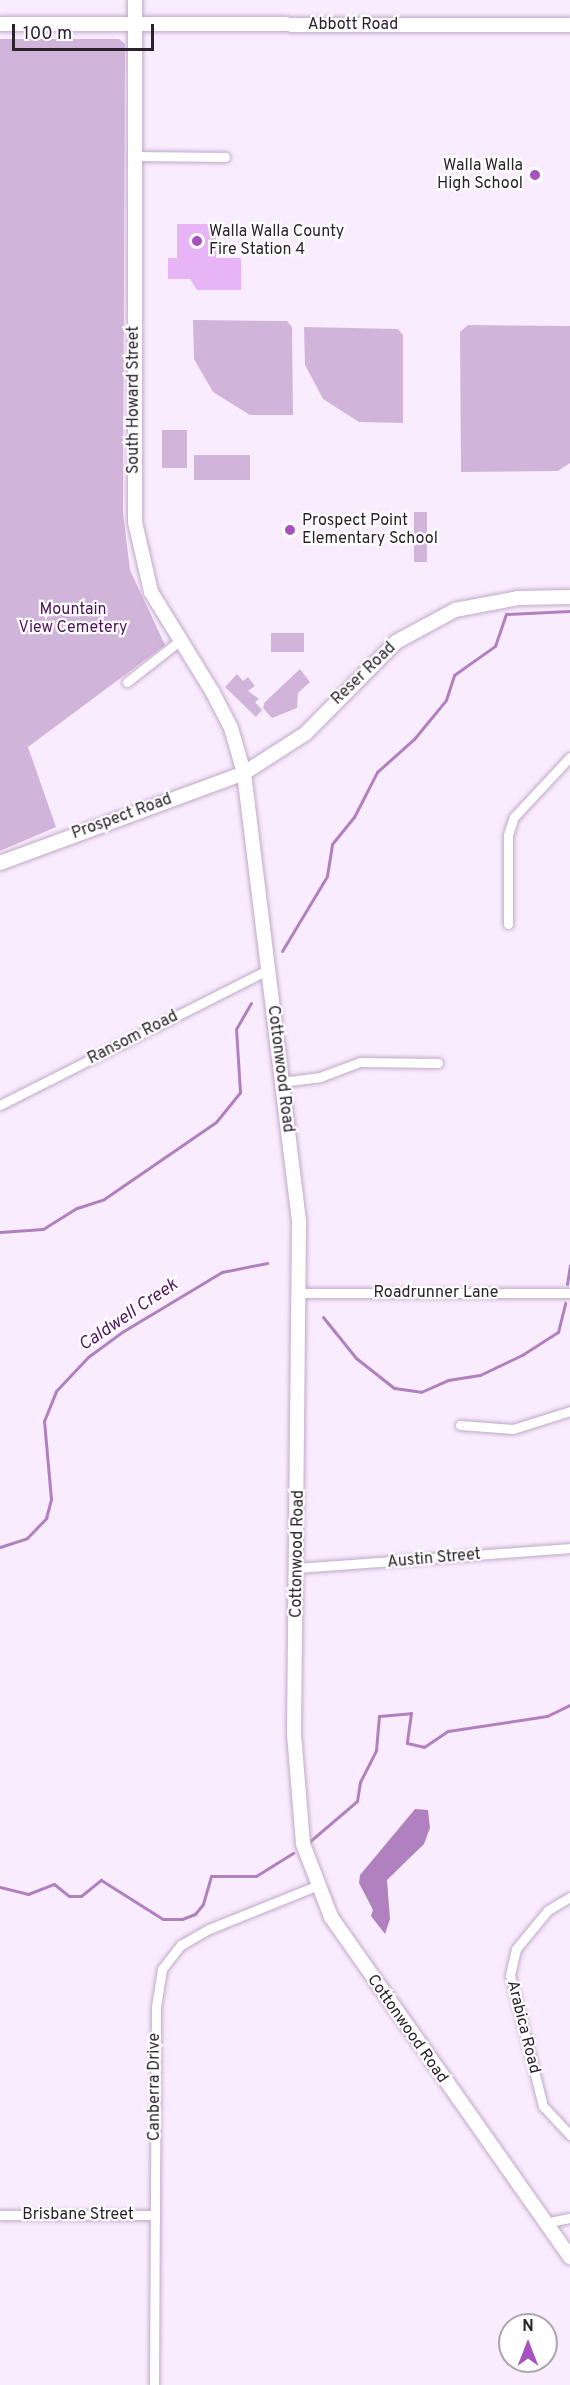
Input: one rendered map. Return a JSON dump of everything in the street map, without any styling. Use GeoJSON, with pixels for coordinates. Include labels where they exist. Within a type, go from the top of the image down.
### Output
{"type":"FeatureCollection","features":[{"type":"Feature","properties":{"kind":"street","name":"South Howard Street"},"geometry":{"type":"LineString","coordinates":[[135,0],[135,522],[151,592],[178,642],[226,719],[244,773]]}},
{"type":"Feature","properties":{"kind":"street","name":"Abbott Road"},"geometry":{"type":"LineString","coordinates":[[0,24],[570,25]]}},
{"type":"Feature","properties":{"kind":"street"},"geometry":{"type":"LineString","coordinates":[[136,156],[225,157]]}},
{"type":"Feature","properties":{"kind":"street","name":"Reser Road"},"geometry":{"type":"LineString","coordinates":[[244,773],[305,734],[373,662],[418,628],[455,610],[486,603],[570,597]]}},
{"type":"Feature","properties":{"kind":"street"},"geometry":{"type":"LineString","coordinates":[[127,682],[178,642]]}},
{"type":"Feature","properties":{"kind":"street"},"geometry":{"type":"LineString","coordinates":[[508,924],[508,835],[514,817],[570,757]]}},
{"type":"Feature","properties":{"kind":"street","name":"Prospect Road"},"geometry":{"type":"LineString","coordinates":[[0,863],[244,773]]}},
{"type":"Feature","properties":{"kind":"street","name":"Cottonwood Road"},"geometry":{"type":"LineString","coordinates":[[244,773],[299,1223],[301,1293],[294,1734],[303,1845],[316,1886],[375,1984],[570,2257]]}},
{"type":"Feature","properties":{"kind":"street","name":"Ransom Road"},"geometry":{"type":"LineString","coordinates":[[0,1105],[267,970]]}},
{"type":"Feature","properties":{"kind":"street"},"geometry":{"type":"LineString","coordinates":[[282,1082],[320,1077],[360,1062],[438,1062]]}},
{"type":"Feature","properties":{"kind":"street","name":"Roadrunner Lane"},"geometry":{"type":"LineString","coordinates":[[301,1293],[570,1293]]}},
{"type":"Feature","properties":{"kind":"street"},"geometry":{"type":"LineString","coordinates":[[460,1425],[513,1429],[570,1411]]}},
{"type":"Feature","properties":{"kind":"street","name":"Austin Street"},"geometry":{"type":"LineString","coordinates":[[298,1568],[570,1548]]}},
{"type":"Feature","properties":{"kind":"street","name":"Canberra Drive"},"geometry":{"type":"LineString","coordinates":[[154,2385],[156,2007],[162,1969],[181,1945],[200,1934],[316,1886]]}},
{"type":"Feature","properties":{"kind":"street","name":"Arabica Road"},"geometry":{"type":"LineString","coordinates":[[570,1897],[548,1910],[516,1948],[510,1975],[543,2106],[570,2135]]}},
{"type":"Feature","properties":{"kind":"street","name":"Brisbane Street"},"geometry":{"type":"LineString","coordinates":[[0,2215],[155,2215]]}},
{"type":"Feature","properties":{"kind":"street"},"geometry":{"type":"LineString","coordinates":[[544,2223],[570,2218]]}},
{"type":"Feature","properties":{"kind":"green space","name":"Mountain View Cemetery"},"geometry":{"type":"Polygon","coordinates":[[[0,39],[119,39],[125,44],[123,513],[130,570],[165,645],[28,747],[56,827],[0,851],[0,39]]]}},
{"type":"Feature","properties":{"kind":"green space"},"geometry":{"type":"Polygon","coordinates":[[[193,320],[287,321],[292,327],[293,415],[250,415],[213,392],[194,359],[193,320]]]}},
{"type":"Feature","properties":{"kind":"green space"},"geometry":{"type":"Polygon","coordinates":[[[468,325],[570,326],[570,463],[558,471],[461,472],[460,332],[468,325]]]}},
{"type":"Feature","properties":{"kind":"green space"},"geometry":{"type":"Polygon","coordinates":[[[304,327],[398,329],[403,335],[403,423],[359,422],[323,399],[305,365],[304,327]]]}},
{"type":"Feature","properties":{"kind":"green space"},"geometry":{"type":"Polygon","coordinates":[[[162,430],[187,430],[187,468],[162,468],[162,430]]]}},
{"type":"Feature","properties":{"kind":"green space"},"geometry":{"type":"Polygon","coordinates":[[[194,455],[250,455],[250,480],[194,480],[194,455]]]}},
{"type":"Feature","properties":{"kind":"green space"},"geometry":{"type":"Polygon","coordinates":[[[414,512],[427,512],[427,562],[414,562],[414,512]]]}},
{"type":"Feature","properties":{"kind":"green space"},"geometry":{"type":"Polygon","coordinates":[[[271,633],[304,633],[304,652],[271,652],[271,633]]]}},
{"type":"Feature","properties":{"kind":"green space"},"geometry":{"type":"Polygon","coordinates":[[[300,669],[310,682],[298,693],[297,708],[272,718],[263,708],[265,702],[300,669]]]}},
{"type":"Feature","properties":{"kind":"green space"},"geometry":{"type":"Polygon","coordinates":[[[237,674],[243,681],[248,677],[255,686],[248,691],[259,699],[255,702],[262,710],[256,717],[225,687],[237,674]]]}},
{"type":"Feature","properties":{"kind":"shaded area"},"geometry":{"type":"Polygon","coordinates":[[[415,1809],[428,1810],[430,1828],[424,1844],[387,1880],[390,1919],[385,1934],[371,1916],[373,1910],[359,1883],[360,1875],[415,1809]]]}},
{"type":"Feature","properties":{"kind":"building","name":"Walla Walla County Fire Station 4"},"geometry":{"type":"Polygon","coordinates":[[[177,224],[216,224],[216,258],[241,258],[241,290],[197,290],[190,279],[168,279],[168,258],[177,258],[177,224]]]}},
{"type":"Feature","properties":{"kind":"waterway"},"geometry":{"type":"LineString","coordinates":[[282,951],[327,876],[332,844],[354,817],[377,772],[414,739],[446,700],[454,675],[495,646],[506,614],[570,611]]}},
{"type":"Feature","properties":{"kind":"waterway"},"geometry":{"type":"LineString","coordinates":[[0,1232],[43,1229],[77,1208],[104,1199],[216,1122],[240,1092],[236,1029],[251,1003]]}},
{"type":"Feature","properties":{"kind":"waterway","name":"Caldwell Creek"},"geometry":{"type":"LineString","coordinates":[[0,1547],[27,1538],[46,1518],[51,1499],[44,1421],[56,1391],[88,1357],[122,1332],[222,1272],[267,1263]]}},
{"type":"Feature","properties":{"kind":"waterway","name":"Caldwell Creek"},"geometry":{"type":"LineString","coordinates":[[567,1284],[570,1265]]}},
{"type":"Feature","properties":{"kind":"waterway","name":"Caldwell Creek"},"geometry":{"type":"LineString","coordinates":[[323,1317],[356,1358],[394,1388],[421,1392],[448,1380],[480,1375],[522,1355],[558,1332],[565,1303]]}},
{"type":"Feature","properties":{"kind":"waterway"},"geometry":{"type":"LineString","coordinates":[[309,1842],[357,1801],[360,1782],[376,1750],[379,1716],[411,1713],[407,1743],[424,1747],[448,1731],[547,1716],[570,1705]]}},
{"type":"Feature","properties":{"kind":"waterway"},"geometry":{"type":"LineString","coordinates":[[0,1887],[28,1894],[54,1884],[69,1896],[81,1896],[101,1880],[163,1919],[182,1919],[195,1914],[203,1904],[211,1876],[256,1876],[293,1853]]}},
{"type":"Feature","properties":{"kind":"place","name":"Walla Walla High School"},"geometry":{"type":"Point","coordinates":[535,175]}},
{"type":"Feature","properties":{"kind":"place","name":"Walla Walla County Fire Station 4"},"geometry":{"type":"Point","coordinates":[197,241]}},
{"type":"Feature","properties":{"kind":"place","name":"Prospect Point Elementary School"},"geometry":{"type":"Point","coordinates":[290,530]}}]}
